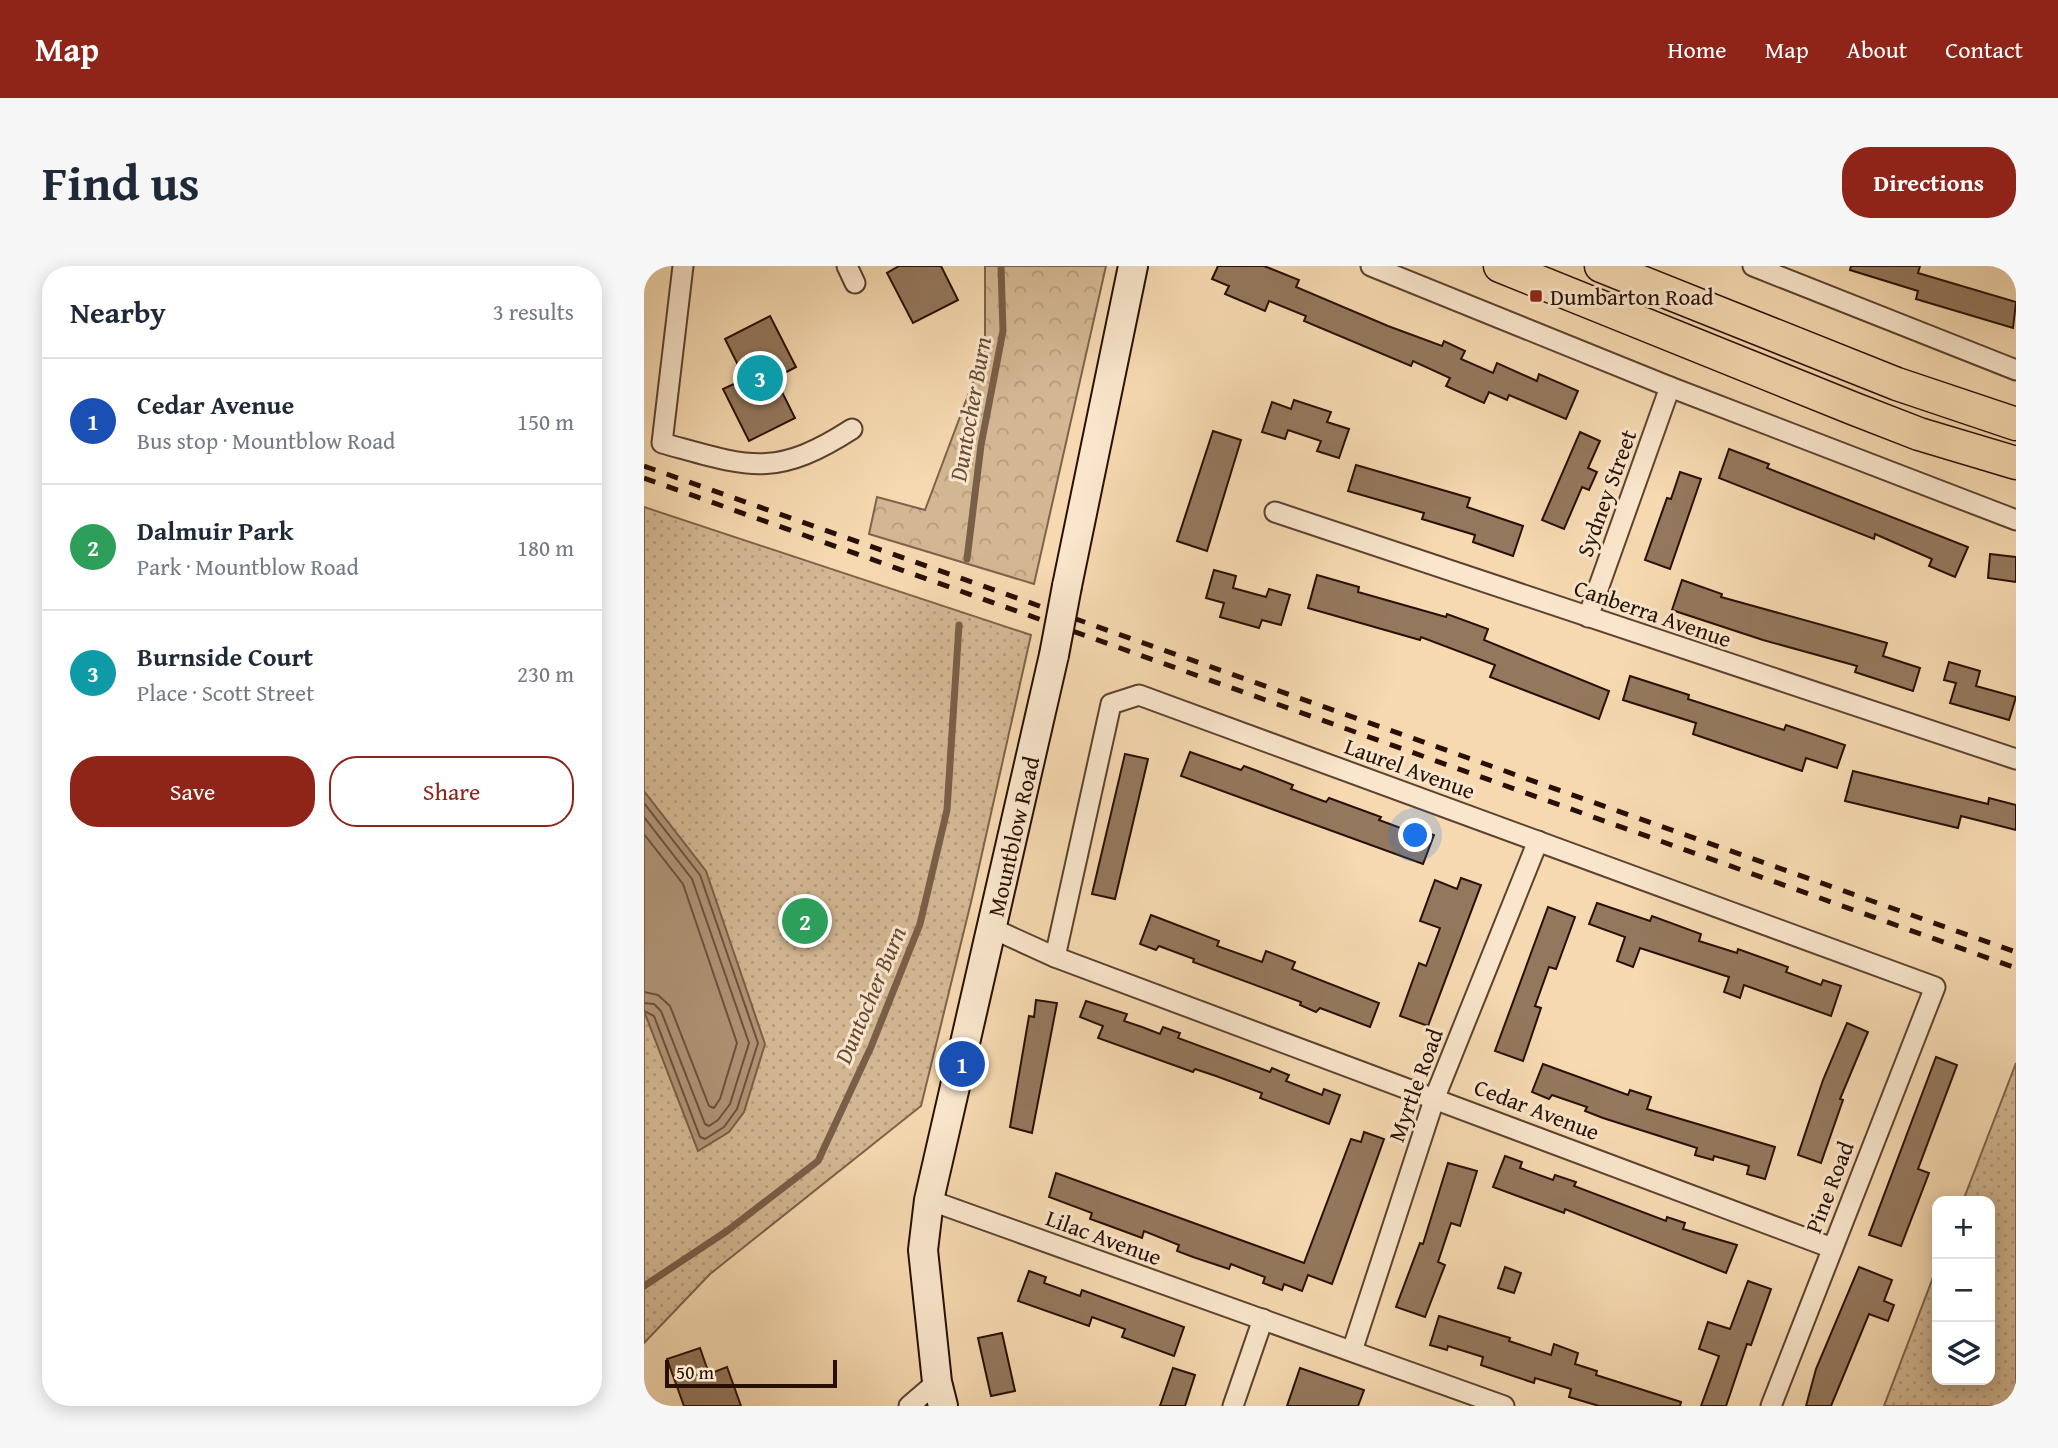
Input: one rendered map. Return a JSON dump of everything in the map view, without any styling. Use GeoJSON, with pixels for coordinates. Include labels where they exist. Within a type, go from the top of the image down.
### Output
{"type":"FeatureCollection","features":[{"type":"Feature","properties":{"kind":"main road"},"geometry":{"type":"LineString","coordinates":[[1500,266],[1919,434],[2016,463]]}},
{"type":"Feature","properties":{"kind":"main road"},"geometry":{"type":"LineString","coordinates":[[1601,266],[1897,384],[2016,424]]}},
{"type":"Feature","properties":{"kind":"street"},"geometry":{"type":"LineString","coordinates":[[682,266],[662,443],[741,464],[781,464],[825,447],[852,429]]}},
{"type":"Feature","properties":{"kind":"street","name":"Mountblow Road"},"geometry":{"type":"LineString","coordinates":[[940,1394],[923,1250],[929,1200],[962,1064],[989,927],[1054,655],[1133,266]]}},
{"type":"Feature","properties":{"kind":"street"},"geometry":{"type":"LineString","coordinates":[[1371,266],[1670,387],[2016,520]]}},
{"type":"Feature","properties":{"kind":"street"},"geometry":{"type":"LineString","coordinates":[[1754,266],[2016,370]]}},
{"type":"Feature","properties":{"kind":"street","name":"Sydney Street"},"geometry":{"type":"LineString","coordinates":[[1588,617],[1670,387]]}},
{"type":"Feature","properties":{"kind":"street","name":"Canberra Avenue"},"geometry":{"type":"LineString","coordinates":[[1275,512],[2016,759]]}},
{"type":"Feature","properties":{"kind":"street","name":"Laurel Avenue"},"geometry":{"type":"LineString","coordinates":[[1055,957],[1111,704],[1139,695],[1935,987]]}},
{"type":"Feature","properties":{"kind":"street","name":"Myrtle Road"},"geometry":{"type":"LineString","coordinates":[[1352,1352],[1434,1097],[1538,841]]}},
{"type":"Feature","properties":{"kind":"street","name":"Cedar Avenue"},"geometry":{"type":"LineString","coordinates":[[989,927],[1055,957],[1832,1248]]}},
{"type":"Feature","properties":{"kind":"street","name":"Pine Road"},"geometry":{"type":"LineString","coordinates":[[1771,1406],[1935,987]]}},
{"type":"Feature","properties":{"kind":"street","name":"Lilac Avenue"},"geometry":{"type":"LineString","coordinates":[[929,1200],[1504,1406]]}},
{"type":"Feature","properties":{"kind":"street"},"geometry":{"type":"LineString","coordinates":[[1233,1406],[1263,1319]]}},
{"type":"Feature","properties":{"kind":"street"},"geometry":{"type":"LineString","coordinates":[[909,1406],[940,1394]]}},
{"type":"Feature","properties":{"kind":"green space"},"geometry":{"type":"Polygon","coordinates":[[[985,266],[1106,266],[1034,584],[869,534],[877,497],[925,510],[985,350],[985,266]]]}},
{"type":"Feature","properties":{"kind":"green space"},"geometry":{"type":"Polygon","coordinates":[[[644,507],[1031,635],[972,898],[921,1106],[710,1274],[644,1343],[644,507]]]}},
{"type":"Feature","properties":{"kind":"green space"},"geometry":{"type":"Polygon","coordinates":[[[2016,1063],[2016,1406],[1884,1406],[1932,1280],[1932,1385],[1995,1385],[1995,1196],[1965,1196],[2016,1063]]]}},
{"type":"Feature","properties":{"kind":"water"},"geometry":{"type":"Polygon","coordinates":[[[644,791],[706,871],[765,1044],[744,1112],[729,1132],[698,1151],[644,1011],[644,791]]]}},
{"type":"Feature","properties":{"kind":"building"},"geometry":{"type":"Polygon","coordinates":[[[899,266],[941,266],[958,300],[913,323],[887,273],[899,266]]]}},
{"type":"Feature","properties":{"kind":"building"},"geometry":{"type":"Polygon","coordinates":[[[1218,266],[1264,266],[1299,280],[1296,287],[1388,326],[1442,346],[1444,341],[1465,351],[1461,359],[1493,373],[1497,363],[1537,381],[1539,374],[1578,391],[1566,419],[1509,395],[1507,400],[1489,392],[1484,403],[1446,386],[1450,378],[1413,361],[1411,366],[1304,321],[1306,316],[1269,301],[1265,311],[1225,294],[1229,286],[1212,279],[1218,266]]]}},
{"type":"Feature","properties":{"kind":"building"},"geometry":{"type":"Polygon","coordinates":[[[1851,266],[1920,266],[1918,273],[2016,302],[2013,328],[1916,299],[1918,291],[1850,270],[1851,266]]]}},
{"type":"Feature","properties":{"kind":"building"},"geometry":{"type":"Polygon","coordinates":[[[770,316],[796,367],[775,378],[795,418],[749,441],[723,389],[745,379],[725,339],[770,316]]]}},
{"type":"Feature","properties":{"kind":"building"},"geometry":{"type":"Polygon","coordinates":[[[1294,400],[1331,412],[1327,422],[1349,429],[1339,458],[1317,451],[1321,441],[1288,430],[1285,439],[1262,432],[1272,402],[1291,409],[1294,400]]]}},
{"type":"Feature","properties":{"kind":"building"},"geometry":{"type":"Polygon","coordinates":[[[1213,431],[1241,440],[1207,551],[1177,541],[1213,431]]]}},
{"type":"Feature","properties":{"kind":"building"},"geometry":{"type":"Polygon","coordinates":[[[1580,432],[1600,441],[1588,468],[1597,472],[1589,490],[1582,487],[1564,529],[1542,520],[1580,432]]]}},
{"type":"Feature","properties":{"kind":"building"},"geometry":{"type":"Polygon","coordinates":[[[1729,449],[1769,464],[1767,468],[1968,547],[1955,577],[1929,566],[1932,559],[1875,534],[1874,539],[1719,478],[1729,449]]]}},
{"type":"Feature","properties":{"kind":"building"},"geometry":{"type":"Polygon","coordinates":[[[1356,465],[1470,498],[1467,507],[1523,526],[1513,556],[1473,542],[1475,535],[1422,519],[1424,513],[1348,491],[1356,465]]]}},
{"type":"Feature","properties":{"kind":"building"},"geometry":{"type":"Polygon","coordinates":[[[1680,472],[1701,479],[1670,569],[1645,560],[1667,498],[1671,499],[1680,472]]]}},
{"type":"Feature","properties":{"kind":"building"},"geometry":{"type":"Polygon","coordinates":[[[1990,554],[2016,557],[2016,582],[1988,578],[1990,554]]]}},
{"type":"Feature","properties":{"kind":"building"},"geometry":{"type":"Polygon","coordinates":[[[1214,570],[1236,576],[1233,588],[1266,597],[1269,589],[1290,595],[1281,625],[1262,620],[1259,628],[1220,617],[1224,603],[1206,598],[1214,570]]]}},
{"type":"Feature","properties":{"kind":"building"},"geometry":{"type":"Polygon","coordinates":[[[1317,575],[1359,587],[1358,592],[1446,617],[1447,614],[1488,629],[1484,640],[1609,691],[1599,719],[1490,677],[1495,665],[1421,637],[1420,640],[1308,608],[1317,575]]]}},
{"type":"Feature","properties":{"kind":"building"},"geometry":{"type":"Polygon","coordinates":[[[1682,580],[1722,594],[1721,597],[1887,643],[1883,656],[1920,668],[1913,691],[1855,672],[1857,666],[1763,640],[1672,610],[1682,580]]]}},
{"type":"Feature","properties":{"kind":"building"},"geometry":{"type":"Polygon","coordinates":[[[1949,662],[1980,671],[1976,686],[2016,697],[2009,720],[1950,703],[1956,683],[1944,680],[1949,662]]]}},
{"type":"Feature","properties":{"kind":"building"},"geometry":{"type":"Polygon","coordinates":[[[1630,676],[1689,695],[1688,699],[1784,730],[1786,725],[1845,745],[1837,768],[1806,758],[1802,771],[1693,734],[1696,723],[1623,700],[1630,676]]]}},
{"type":"Feature","properties":{"kind":"building"},"geometry":{"type":"Polygon","coordinates":[[[1190,752],[1241,770],[1244,766],[1293,785],[1291,789],[1326,802],[1329,798],[1381,817],[1379,820],[1414,833],[1417,829],[1434,835],[1423,864],[1181,776],[1190,752]]]}},
{"type":"Feature","properties":{"kind":"building"},"geometry":{"type":"Polygon","coordinates":[[[1125,754],[1148,759],[1115,899],[1092,894],[1125,754]]]}},
{"type":"Feature","properties":{"kind":"building"},"geometry":{"type":"Polygon","coordinates":[[[1853,771],[1988,804],[1989,798],[2016,805],[2016,830],[1961,816],[1958,828],[1845,801],[1853,771]]]}},
{"type":"Feature","properties":{"kind":"building"},"geometry":{"type":"Polygon","coordinates":[[[1461,878],[1481,885],[1428,1026],[1400,1016],[1419,963],[1426,966],[1440,928],[1420,921],[1435,880],[1457,889],[1461,878]]]}},
{"type":"Feature","properties":{"kind":"building"},"geometry":{"type":"Polygon","coordinates":[[[1597,903],[1650,921],[1652,916],[1701,934],[1699,941],[1737,953],[1738,949],[1788,967],[1786,972],[1821,985],[1823,980],[1841,986],[1831,1016],[1744,985],[1740,998],[1724,992],[1729,977],[1640,948],[1633,967],[1617,961],[1625,937],[1589,924],[1597,903]]]}},
{"type":"Feature","properties":{"kind":"building"},"geometry":{"type":"Polygon","coordinates":[[[1548,907],[1575,917],[1556,969],[1549,967],[1535,1006],[1541,1008],[1523,1061],[1495,1051],[1548,907]]]}},
{"type":"Feature","properties":{"kind":"building"},"geometry":{"type":"Polygon","coordinates":[[[1151,915],[1219,941],[1217,946],[1262,962],[1266,951],[1295,962],[1292,969],[1379,1003],[1370,1027],[1320,1008],[1316,1012],[1300,1005],[1301,1002],[1193,962],[1194,959],[1159,946],[1156,950],[1140,944],[1151,915]]]}},
{"type":"Feature","properties":{"kind":"building"},"geometry":{"type":"Polygon","coordinates":[[[1036,1000],[1057,1003],[1032,1133],[1010,1127],[1029,1016],[1034,1017],[1036,1000]]]}},
{"type":"Feature","properties":{"kind":"building"},"geometry":{"type":"Polygon","coordinates":[[[1086,1001],[1127,1014],[1124,1021],[1160,1034],[1163,1027],[1180,1033],[1178,1038],[1270,1072],[1272,1068],[1289,1075],[1286,1081],[1322,1095],[1324,1089],[1340,1095],[1329,1124],[1260,1098],[1262,1093],[1098,1038],[1103,1026],[1080,1017],[1086,1001]]]}},
{"type":"Feature","properties":{"kind":"building"},"geometry":{"type":"Polygon","coordinates":[[[1847,1023],[1868,1032],[1840,1099],[1843,1100],[1821,1163],[1798,1155],[1823,1080],[1847,1023]]]}},
{"type":"Feature","properties":{"kind":"building"},"geometry":{"type":"Polygon","coordinates":[[[1936,1057],[1957,1065],[1918,1169],[1929,1173],[1901,1246],[1869,1235],[1936,1057]]]}},
{"type":"Feature","properties":{"kind":"building"},"geometry":{"type":"Polygon","coordinates":[[[1543,1064],[1628,1095],[1630,1090],[1651,1097],[1647,1109],[1775,1147],[1765,1179],[1747,1174],[1749,1166],[1714,1156],[1713,1160],[1695,1155],[1697,1148],[1603,1118],[1585,1111],[1587,1107],[1552,1095],[1549,1099],[1532,1092],[1543,1064]]]}},
{"type":"Feature","properties":{"kind":"building"},"geometry":{"type":"Polygon","coordinates":[[[1364,1132],[1384,1139],[1332,1284],[1308,1275],[1302,1291],[1284,1284],[1282,1290],[1263,1283],[1265,1277],[1231,1264],[1229,1269],[1177,1251],[1179,1245],[1144,1231],[1142,1238],[1090,1219],[1092,1213],[1049,1197],[1056,1173],[1304,1263],[1351,1139],[1361,1142],[1364,1132]]]}},
{"type":"Feature","properties":{"kind":"building"},"geometry":{"type":"Polygon","coordinates":[[[1505,1156],[1522,1162],[1520,1168],[1553,1180],[1555,1175],[1576,1182],[1574,1186],[1666,1221],[1667,1217],[1685,1223],[1683,1229],[1737,1245],[1726,1273],[1565,1209],[1564,1213],[1493,1187],[1505,1156]]]}},
{"type":"Feature","properties":{"kind":"building"},"geometry":{"type":"Polygon","coordinates":[[[1448,1163],[1477,1171],[1460,1226],[1451,1223],[1438,1262],[1445,1265],[1425,1317],[1396,1307],[1420,1243],[1423,1244],[1448,1163]]]}},
{"type":"Feature","properties":{"kind":"building"},"geometry":{"type":"Polygon","coordinates":[[[1505,1267],[1521,1273],[1514,1293],[1498,1288],[1505,1267]]]}},
{"type":"Feature","properties":{"kind":"building"},"geometry":{"type":"Polygon","coordinates":[[[1859,1267],[1892,1280],[1884,1301],[1894,1305],[1888,1321],[1869,1314],[1831,1406],[1806,1406],[1816,1369],[1859,1267]]]}},
{"type":"Feature","properties":{"kind":"building"},"geometry":{"type":"Polygon","coordinates":[[[1029,1271],[1046,1277],[1044,1283],[1080,1296],[1082,1290],[1184,1327],[1174,1356],[1122,1337],[1125,1329],[1092,1317],[1089,1326],[1018,1301],[1029,1271]]]}},
{"type":"Feature","properties":{"kind":"building"},"geometry":{"type":"Polygon","coordinates":[[[1748,1281],[1771,1289],[1751,1345],[1747,1344],[1726,1406],[1701,1406],[1719,1356],[1699,1349],[1708,1322],[1730,1329],[1748,1281]]]}},
{"type":"Feature","properties":{"kind":"building"},"geometry":{"type":"Polygon","coordinates":[[[1439,1316],[1510,1338],[1509,1341],[1551,1355],[1554,1344],[1578,1353],[1575,1364],[1597,1371],[1596,1375],[1681,1402],[1680,1406],[1599,1406],[1569,1397],[1571,1389],[1535,1378],[1534,1383],[1481,1365],[1483,1357],[1448,1346],[1447,1350],[1430,1345],[1439,1316]]]}},
{"type":"Feature","properties":{"kind":"building"},"geometry":{"type":"Polygon","coordinates":[[[1002,1333],[1015,1391],[991,1396],[978,1338],[1002,1333]]]}},
{"type":"Feature","properties":{"kind":"building"},"geometry":{"type":"Polygon","coordinates":[[[700,1348],[709,1374],[727,1367],[741,1406],[684,1406],[667,1359],[700,1348]]]}},
{"type":"Feature","properties":{"kind":"building"},"geometry":{"type":"Polygon","coordinates":[[[1173,1368],[1195,1375],[1185,1406],[1160,1406],[1173,1368]]]}},
{"type":"Feature","properties":{"kind":"building"},"geometry":{"type":"Polygon","coordinates":[[[1300,1368],[1364,1390],[1358,1406],[1287,1406],[1300,1368]]]}},
{"type":"Feature","properties":{"kind":"waterway","name":"Duntocher Burn"},"geometry":{"type":"LineString","coordinates":[[967,559],[981,445],[1003,331],[1001,266]]}},
{"type":"Feature","properties":{"kind":"waterway","name":"Duntocher Burn"},"geometry":{"type":"LineString","coordinates":[[644,1286],[727,1231],[818,1161],[871,1047],[920,924],[947,810],[959,625]]}},
{"type":"Feature","properties":{"kind":"railway"},"geometry":{"type":"LineString","coordinates":[[644,466],[2016,952]]}},
{"type":"Feature","properties":{"kind":"railway"},"geometry":{"type":"LineString","coordinates":[[644,478],[2016,968]]}},
{"type":"Feature","properties":{"kind":"place","name":"Dumbarton Road"},"geometry":{"type":"Point","coordinates":[1536,296]}},
{"type":"Feature","properties":{"kind":"place","name":"Burnside Court"},"geometry":{"type":"Point","coordinates":[760,378]}},
{"type":"Feature","properties":{"kind":"place","name":"Dalmuir Park"},"geometry":{"type":"Point","coordinates":[805,921]}},
{"type":"Feature","properties":{"kind":"place","name":"Cedar Avenue"},"geometry":{"type":"Point","coordinates":[962,1064]}}]}
